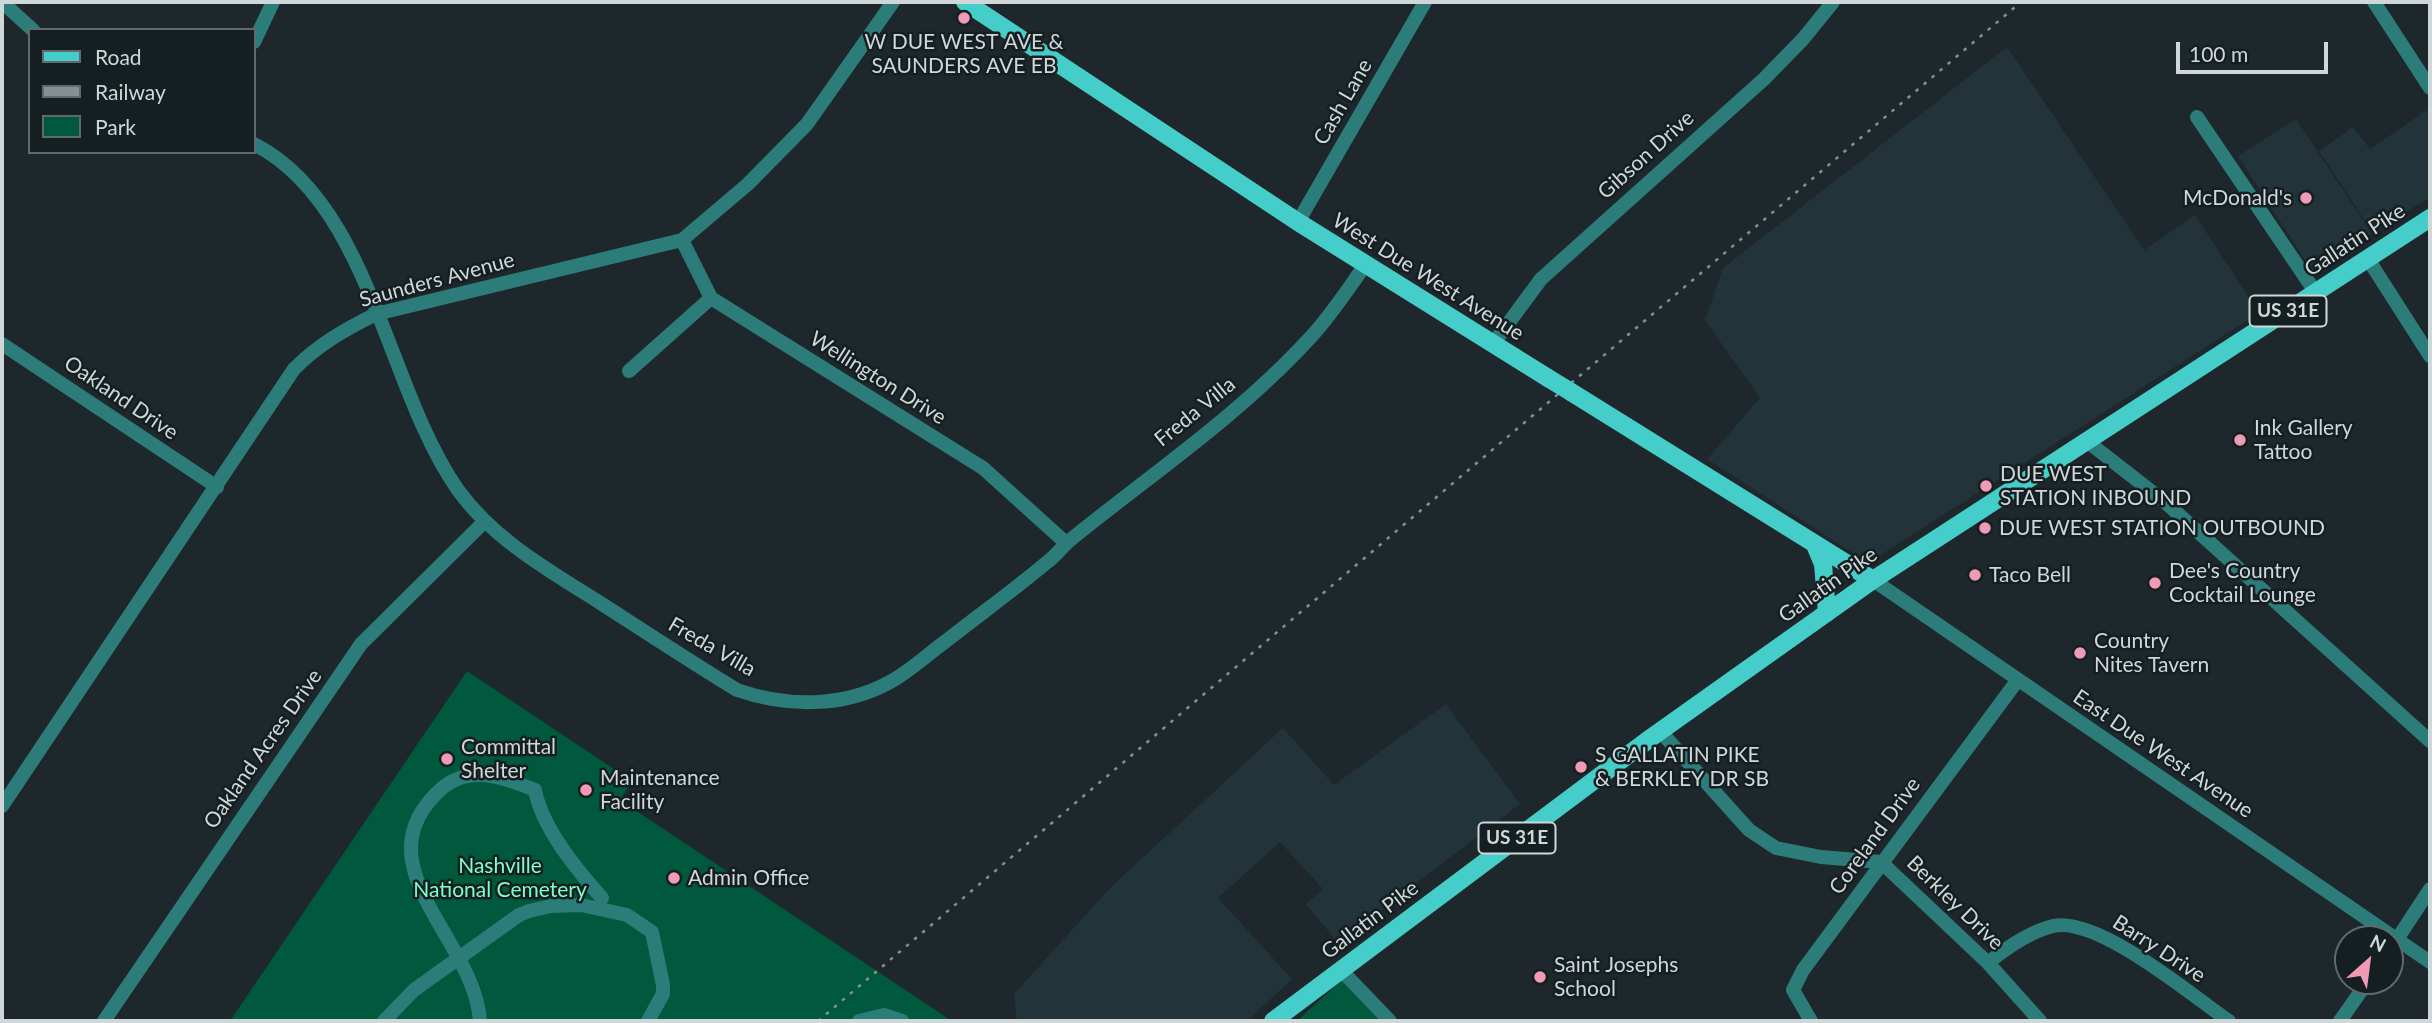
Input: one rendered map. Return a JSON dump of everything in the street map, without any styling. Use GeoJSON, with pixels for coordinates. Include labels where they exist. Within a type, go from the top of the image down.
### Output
{"type":"FeatureCollection","features":[{"type":"Feature","properties":{"kind":"main road","name":"West Due West Avenue"},"geometry":{"type":"LineString","coordinates":[[965,2],[1298,222],[1873,580]]}},
{"type":"Feature","properties":{"kind":"main road","name":"Gallatin Pike"},"geometry":{"type":"LineString","coordinates":[[1273,1021],[1660,731],[1873,580],[2430,218]]}},
{"type":"Feature","properties":{"kind":"main road"},"geometry":{"type":"LineString","coordinates":[[1815,545],[1823,564],[1827,613]]}},
{"type":"Feature","properties":{"kind":"street"},"geometry":{"type":"LineString","coordinates":[[2,2],[31,28]]}},
{"type":"Feature","properties":{"kind":"street"},"geometry":{"type":"LineString","coordinates":[[256,38],[273,2]]}},
{"type":"Feature","properties":{"kind":"street","name":"Saunders Avenue"},"geometry":{"type":"LineString","coordinates":[[2,806],[294,369],[314,349],[376,314],[682,240],[748,184],[807,124],[893,2]]}},
{"type":"Feature","properties":{"kind":"street","name":"Cash Lane"},"geometry":{"type":"LineString","coordinates":[[1298,222],[1425,2]]}},
{"type":"Feature","properties":{"kind":"street","name":"Gibson Drive"},"geometry":{"type":"LineString","coordinates":[[1493,344],[1541,279],[1764,79],[1803,39],[1833,2]]}},
{"type":"Feature","properties":{"kind":"street"},"geometry":{"type":"LineString","coordinates":[[2374,2],[2430,88]]}},
{"type":"Feature","properties":{"kind":"street"},"geometry":{"type":"LineString","coordinates":[[2197,117],[2315,293]]}},
{"type":"Feature","properties":{"kind":"street","name":"Freda Villa"},"geometry":{"type":"LineString","coordinates":[[256,146],[304,182],[323,203],[354,262],[435,455],[484,522],[549,571],[737,690],[767,700],[791,703],[848,696],[890,682],[1049,561],[1066,543],[1131,493],[1291,358],[1329,316],[1366,264]]}},
{"type":"Feature","properties":{"kind":"street"},"geometry":{"type":"LineString","coordinates":[[629,371],[711,298],[682,240]]}},
{"type":"Feature","properties":{"kind":"street"},"geometry":{"type":"LineString","coordinates":[[2368,259],[2430,356]]}},
{"type":"Feature","properties":{"kind":"street","name":"Wellington Drive"},"geometry":{"type":"LineString","coordinates":[[711,298],[983,468],[1066,543]]}},
{"type":"Feature","properties":{"kind":"street","name":"Oakland Drive"},"geometry":{"type":"LineString","coordinates":[[2,344],[217,487]]}},
{"type":"Feature","properties":{"kind":"street"},"geometry":{"type":"LineString","coordinates":[[2088,442],[2165,502],[2430,741]]}},
{"type":"Feature","properties":{"kind":"street","name":"Oakland Acres Drive"},"geometry":{"type":"LineString","coordinates":[[104,1021],[361,644],[484,522]]}},
{"type":"Feature","properties":{"kind":"street","name":"East Due West Avenue"},"geometry":{"type":"LineString","coordinates":[[1873,580],[2365,925]]}},
{"type":"Feature","properties":{"kind":"street","name":"Coreland Drive"},"geometry":{"type":"LineString","coordinates":[[1811,1021],[1793,990],[1803,970],[2017,681]]}},
{"type":"Feature","properties":{"kind":"street","name":"Berkley Drive"},"geometry":{"type":"LineString","coordinates":[[1660,731],[1749,830],[1776,848],[1821,857],[1881,862],[1988,963],[2040,1021]]}},
{"type":"Feature","properties":{"kind":"street"},"geometry":{"type":"LineString","coordinates":[[480,1021],[460,958],[420,889],[411,865],[409,845],[416,817],[426,803],[445,785],[467,775],[482,773],[535,790],[538,807],[574,866],[602,898]]}},
{"type":"Feature","properties":{"kind":"street"},"geometry":{"type":"LineString","coordinates":[[2404,929],[2430,889]]}},
{"type":"Feature","properties":{"kind":"street"},"geometry":{"type":"LineString","coordinates":[[384,1021],[398,1003],[519,915],[551,906],[581,905],[627,915],[652,932],[661,965],[663,994],[649,1021]]}},
{"type":"Feature","properties":{"kind":"street","name":"Barry Drive"},"geometry":{"type":"LineString","coordinates":[[1988,963],[2033,934],[2055,926],[2081,926],[2111,939],[2229,1021]]}},
{"type":"Feature","properties":{"kind":"street","name":"East Due West Avenue"},"geometry":{"type":"LineString","coordinates":[[2404,950],[2430,962]]}},
{"type":"Feature","properties":{"kind":"street"},"geometry":{"type":"LineString","coordinates":[[1340,970],[1390,1021]]}},
{"type":"Feature","properties":{"kind":"street"},"geometry":{"type":"LineString","coordinates":[[2340,1021],[2358,995]]}},
{"type":"Feature","properties":{"kind":"street"},"geometry":{"type":"LineString","coordinates":[[859,1021],[884,1015],[902,1021]]}},
{"type":"Feature","properties":{"kind":"shaded area"},"geometry":{"type":"Polygon","coordinates":[[[2007,47],[2144,250],[2195,215],[2259,313],[1868,563],[1707,459],[1760,398],[1705,320],[1723,268],[2007,47]]]}},
{"type":"Feature","properties":{"kind":"shaded area"},"geometry":{"type":"Polygon","coordinates":[[[2427,110],[2430,114],[2430,197],[2373,233],[2319,151],[2353,127],[2370,149],[2427,110]]]}},
{"type":"Feature","properties":{"kind":"shaded area"},"geometry":{"type":"Polygon","coordinates":[[[2296,119],[2372,234],[2312,271],[2238,156],[2296,119]]]}},
{"type":"Feature","properties":{"kind":"shaded area"},"geometry":{"type":"Polygon","coordinates":[[[1446,704],[1520,804],[1338,943],[1306,904],[1323,889],[1280,842],[1218,898],[1292,979],[1247,1021],[1017,1021],[1014,994],[1111,887],[1283,728],[1334,785],[1446,704]]]}},
{"type":"Feature","properties":{"kind":"green space","name":"Nashville National Cemetery"},"geometry":{"type":"Polygon","coordinates":[[[467,671],[632,781],[620,800],[952,1021],[230,1021],[467,671]]]}},
{"type":"Feature","properties":{"kind":"green space"},"geometry":{"type":"Polygon","coordinates":[[[1342,980],[1386,1021],[1297,1021],[1342,980]]]}},
{"type":"Feature","properties":{"kind":"railway"},"geometry":{"type":"LineString","coordinates":[[818,1021],[2021,2]]}},
{"type":"Feature","properties":{"kind":"place","name":"W DUE WEST AVE & SAUNDERS AVE EB"},"geometry":{"type":"Point","coordinates":[964,18]}},
{"type":"Feature","properties":{"kind":"place","name":"McDonald's"},"geometry":{"type":"Point","coordinates":[2306,198]}},
{"type":"Feature","properties":{"kind":"place","name":"Ink Gallery Tattoo"},"geometry":{"type":"Point","coordinates":[2240,440]}},
{"type":"Feature","properties":{"kind":"place","name":"DUE WEST STATION INBOUND"},"geometry":{"type":"Point","coordinates":[1986,486]}},
{"type":"Feature","properties":{"kind":"place","name":"DUE WEST STATION OUTBOUND"},"geometry":{"type":"Point","coordinates":[1985,528]}},
{"type":"Feature","properties":{"kind":"place","name":"Taco Bell"},"geometry":{"type":"Point","coordinates":[1975,575]}},
{"type":"Feature","properties":{"kind":"place","name":"Dee's Country Cocktail Lounge"},"geometry":{"type":"Point","coordinates":[2155,583]}},
{"type":"Feature","properties":{"kind":"place","name":"Country Nites Tavern"},"geometry":{"type":"Point","coordinates":[2080,653]}},
{"type":"Feature","properties":{"kind":"place","name":"Committal Shelter"},"geometry":{"type":"Point","coordinates":[447,759]}},
{"type":"Feature","properties":{"kind":"place","name":"S GALLATIN PIKE & BERKLEY DR SB"},"geometry":{"type":"Point","coordinates":[1581,767]}},
{"type":"Feature","properties":{"kind":"place","name":"Maintenance Facility"},"geometry":{"type":"Point","coordinates":[586,790]}},
{"type":"Feature","properties":{"kind":"place","name":"Admin Office"},"geometry":{"type":"Point","coordinates":[674,878]}},
{"type":"Feature","properties":{"kind":"place","name":"Saint Josephs School"},"geometry":{"type":"Point","coordinates":[1540,977]}}]}
